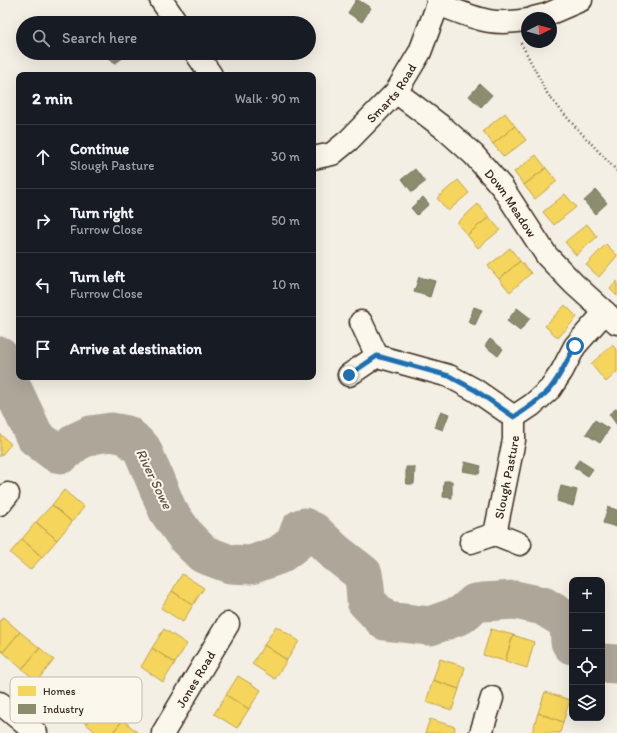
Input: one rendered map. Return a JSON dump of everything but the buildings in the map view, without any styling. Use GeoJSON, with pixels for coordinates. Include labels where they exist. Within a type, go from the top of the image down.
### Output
{"type":"FeatureCollection","features":[{"type":"Feature","properties":{"kind":"street"},"geometry":{"type":"LineString","coordinates":[[162,0],[172,16]]}},
{"type":"Feature","properties":{"kind":"street"},"geometry":{"type":"LineString","coordinates":[[551,12],[581,0]]}},
{"type":"Feature","properties":{"kind":"street"},"geometry":{"type":"LineString","coordinates":[[438,2],[466,14],[489,20],[518,21]]}},
{"type":"Feature","properties":{"kind":"street","name":"Smarts Road"},"geometry":{"type":"LineString","coordinates":[[316,157],[332,154],[349,140],[396,92],[420,52],[438,2]]}},
{"type":"Feature","properties":{"kind":"street"},"geometry":{"type":"LineString","coordinates":[[201,60],[209,72]]}},
{"type":"Feature","properties":{"kind":"street","name":"Down Meadow"},"geometry":{"type":"LineString","coordinates":[[396,92],[445,129],[474,156],[502,188],[547,256],[574,284],[611,317]]}},
{"type":"Feature","properties":{"kind":"street","name":"Slough Pasture"},"geometry":{"type":"LineString","coordinates":[[495,534],[514,440],[514,417],[532,405],[550,389],[562,371],[575,346],[611,317]]}},
{"type":"Feature","properties":{"kind":"street"},"geometry":{"type":"LineString","coordinates":[[361,322],[377,356],[449,376],[475,390],[514,417]]}},
{"type":"Feature","properties":{"kind":"street"},"geometry":{"type":"LineString","coordinates":[[349,375],[377,356]]}},
{"type":"Feature","properties":{"kind":"street","name":"Slough Pasture"},"geometry":{"type":"LineString","coordinates":[[471,542],[495,534],[520,544]]}},
{"type":"Feature","properties":{"kind":"street","name":"Jones Road"},"geometry":{"type":"LineString","coordinates":[[163,733],[228,624]]}},
{"type":"Feature","properties":{"kind":"street"},"geometry":{"type":"LineString","coordinates":[[481,733],[492,698]]}},
{"type":"Feature","properties":{"kind":"street"},"geometry":{"type":"LineString","coordinates":[[0,703],[10,711]]}},
{"type":"Feature","properties":{"kind":"street"},"geometry":{"type":"LineString","coordinates":[[24,723],[36,733]]}},
{"type":"Feature","properties":{"kind":"path"},"geometry":{"type":"LineString","coordinates":[[518,21],[548,95],[571,122],[617,170]]}},
{"type":"Feature","properties":{"kind":"waterway","name":"River Sowe"},"geometry":{"type":"LineString","coordinates":[[0,356],[9,381],[35,437],[56,453],[62,454],[76,442],[91,435],[111,432],[127,435],[142,449],[168,511],[187,538],[203,554],[230,564],[251,565],[279,555],[295,543],[300,529],[304,527],[314,532],[336,553],[363,574],[366,601],[385,621],[430,626],[461,615],[475,603],[515,600],[543,606],[566,620],[569,626]]}},
{"type":"Feature","properties":{"kind":"waterway","name":"River Sowe"},"geometry":{"type":"LineString","coordinates":[[605,663],[617,664]]}},
{"type":"Feature","properties":{"kind":"route"},"geometry":{"type":"LineString","coordinates":[[349,375],[377,356],[449,376],[475,390],[514,417],[532,405],[550,389],[562,371],[575,346]]}}]}
